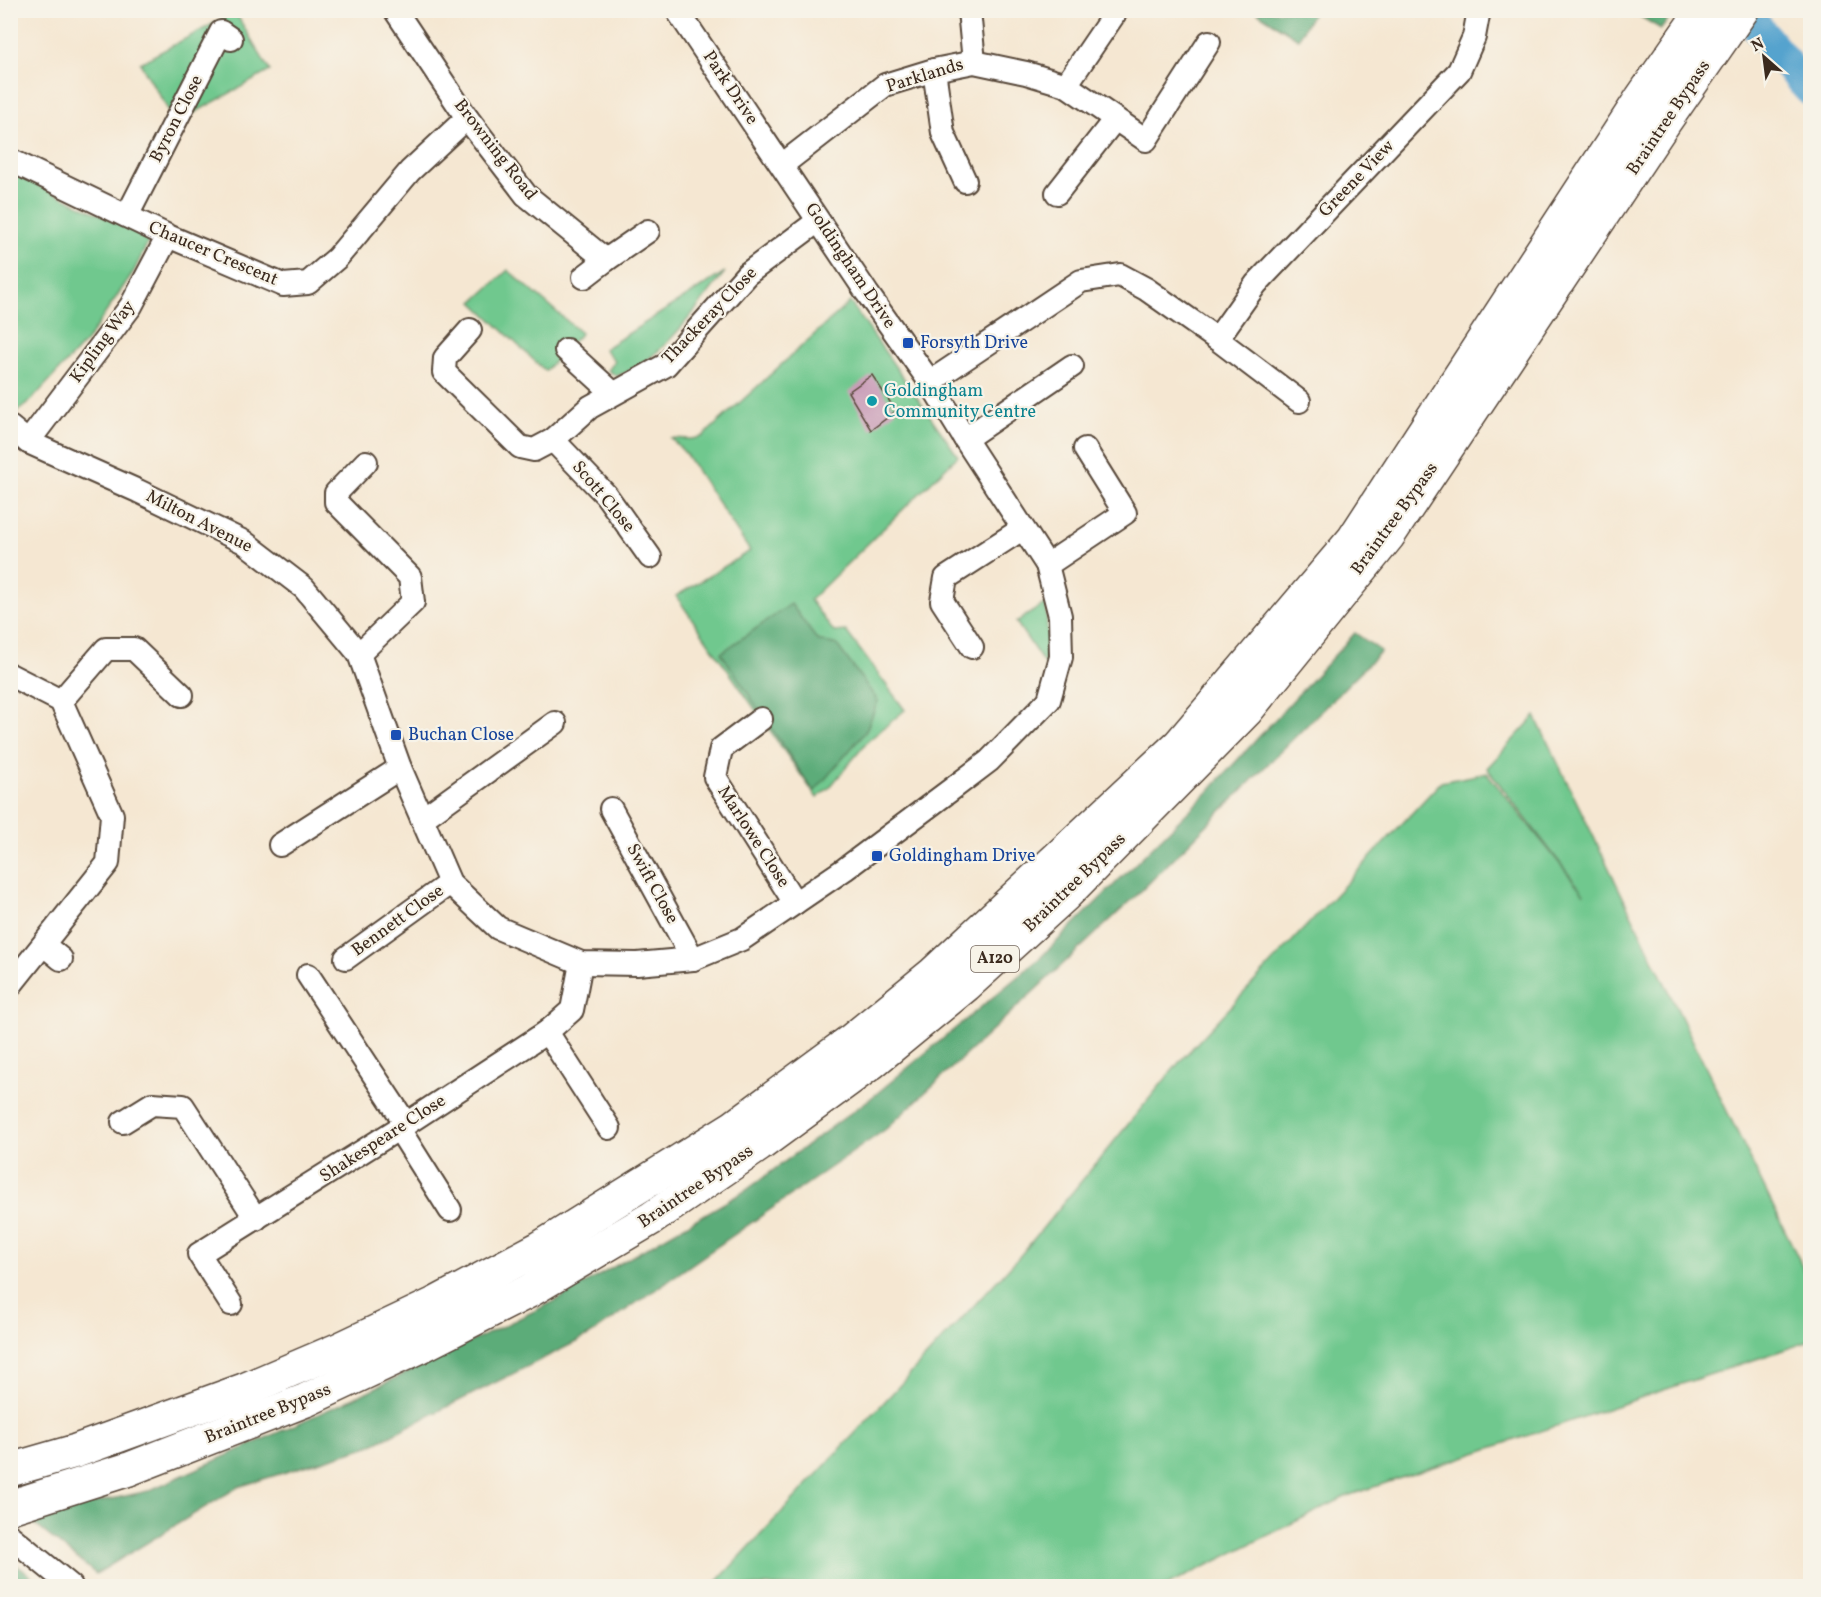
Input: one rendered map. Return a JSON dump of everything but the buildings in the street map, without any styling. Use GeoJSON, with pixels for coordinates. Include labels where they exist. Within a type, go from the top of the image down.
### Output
{"type":"FeatureCollection","features":[{"type":"Feature","properties":{"kind":"highway","name":"Braintree Bypass"},"geometry":{"type":"LineString","coordinates":[[10,1470],[76,1450],[244,1390],[340,1349],[435,1304],[540,1248],[734,1127],[852,1040],[933,974],[1180,744],[1353,540],[1703,10]]}},
{"type":"Feature","properties":{"kind":"highway","name":"Braintree Bypass"},"geometry":{"type":"LineString","coordinates":[[10,1507],[129,1469],[306,1401],[529,1291],[652,1218],[759,1145],[871,1063],[966,985],[1065,895],[1246,711],[1388,536],[1742,10]]}},
{"type":"Feature","properties":{"kind":"street","name":"Browning Road"},"geometry":{"type":"LineString","coordinates":[[395,10],[467,118],[526,195],[606,260]]}},
{"type":"Feature","properties":{"kind":"street","name":"Park Drive"},"geometry":{"type":"LineString","coordinates":[[677,10],[782,165]]}},
{"type":"Feature","properties":{"kind":"street"},"geometry":{"type":"LineString","coordinates":[[969,10],[974,62]]}},
{"type":"Feature","properties":{"kind":"street"},"geometry":{"type":"LineString","coordinates":[[1066,85],[1117,10]]}},
{"type":"Feature","properties":{"kind":"street","name":"Greene View"},"geometry":{"type":"LineString","coordinates":[[1217,339],[1256,284],[1459,71],[1474,37],[1479,10]]}},
{"type":"Feature","properties":{"kind":"street","name":"Byron Close"},"geometry":{"type":"LineString","coordinates":[[127,216],[221,32],[231,39]]}},
{"type":"Feature","properties":{"kind":"street","name":"Parklands"},"geometry":{"type":"LineString","coordinates":[[782,165],[885,85],[934,70],[974,62],[1026,73],[1066,85],[1146,140],[1209,42]]}},
{"type":"Feature","properties":{"kind":"street"},"geometry":{"type":"LineString","coordinates":[[934,70],[944,133],[965,181]]}},
{"type":"Feature","properties":{"kind":"street","name":"Chaucer Crescent"},"geometry":{"type":"LineString","coordinates":[[10,160],[168,236],[283,285],[308,282],[337,258],[410,171],[467,118]]}},
{"type":"Feature","properties":{"kind":"street"},"geometry":{"type":"LineString","coordinates":[[1057,193],[1114,119]]}},
{"type":"Feature","properties":{"kind":"street","name":"Goldingham Drive"},"geometry":{"type":"LineString","coordinates":[[359,654],[400,768],[450,883],[498,928],[581,963],[637,964],[693,959],[742,939],[863,857],[989,761],[1049,700],[1061,657],[1061,637],[1060,616],[1047,565],[930,382],[818,221],[782,165]]}},
{"type":"Feature","properties":{"kind":"street","name":"Thackeray Close"},"geometry":{"type":"LineString","coordinates":[[470,330],[445,358],[444,372],[520,447],[534,450],[553,440],[590,407],[666,365],[747,274],[818,221]]}},
{"type":"Feature","properties":{"kind":"street"},"geometry":{"type":"LineString","coordinates":[[584,277],[648,231]]}},
{"type":"Feature","properties":{"kind":"street","name":"Kipling Way"},"geometry":{"type":"LineString","coordinates":[[19,435],[131,306],[168,236]]}},
{"type":"Feature","properties":{"kind":"street"},"geometry":{"type":"LineString","coordinates":[[930,382],[1081,281],[1120,275],[1146,289],[1299,401]]}},
{"type":"Feature","properties":{"kind":"street"},"geometry":{"type":"LineString","coordinates":[[566,350],[613,393]]}},
{"type":"Feature","properties":{"kind":"street"},"geometry":{"type":"LineString","coordinates":[[965,439],[1072,366]]}},
{"type":"Feature","properties":{"kind":"street","name":"Milton Avenue"},"geometry":{"type":"LineString","coordinates":[[19,435],[244,542],[304,588],[359,654]]}},
{"type":"Feature","properties":{"kind":"street","name":"Scott Close"},"geometry":{"type":"LineString","coordinates":[[553,440],[606,495],[650,557]]}},
{"type":"Feature","properties":{"kind":"street"},"geometry":{"type":"LineString","coordinates":[[1047,565],[1125,513],[1085,449]]}},
{"type":"Feature","properties":{"kind":"street"},"geometry":{"type":"LineString","coordinates":[[359,654],[413,602],[410,577],[336,502],[336,493],[366,462]]}},
{"type":"Feature","properties":{"kind":"street"},"geometry":{"type":"LineString","coordinates":[[972,647],[942,601],[946,578],[1023,529]]}},
{"type":"Feature","properties":{"kind":"street"},"geometry":{"type":"LineString","coordinates":[[61,701],[106,649],[134,649],[158,681],[182,695]]}},
{"type":"Feature","properties":{"kind":"street"},"geometry":{"type":"LineString","coordinates":[[10,675],[61,701],[112,815],[108,863],[52,952],[10,986]]}},
{"type":"Feature","properties":{"kind":"street","name":"Marlowe Close"},"geometry":{"type":"LineString","coordinates":[[761,719],[722,749],[715,777],[795,903]]}},
{"type":"Feature","properties":{"kind":"street"},"geometry":{"type":"LineString","coordinates":[[422,819],[555,723]]}},
{"type":"Feature","properties":{"kind":"street"},"geometry":{"type":"LineString","coordinates":[[280,845],[400,768]]}},
{"type":"Feature","properties":{"kind":"street","name":"Swift Close"},"geometry":{"type":"LineString","coordinates":[[611,809],[693,959]]}},
{"type":"Feature","properties":{"kind":"street","name":"Bennett Close"},"geometry":{"type":"LineString","coordinates":[[346,958],[450,883]]}},
{"type":"Feature","properties":{"kind":"street","name":"Shakespeare Close"},"geometry":{"type":"LineString","coordinates":[[231,1304],[199,1254],[403,1127],[547,1032],[572,1010],[581,963]]}},
{"type":"Feature","properties":{"kind":"street"},"geometry":{"type":"LineString","coordinates":[[308,975],[403,1127],[450,1210]]}},
{"type":"Feature","properties":{"kind":"street"},"geometry":{"type":"LineString","coordinates":[[547,1032],[609,1128]]}},
{"type":"Feature","properties":{"kind":"street"},"geometry":{"type":"LineString","coordinates":[[123,1122],[152,1104],[183,1106],[256,1220]]}},
{"type":"Feature","properties":{"kind":"street"},"geometry":{"type":"LineString","coordinates":[[10,1536],[71,1587]]}},
{"type":"Feature","properties":{"kind":"green space"},"geometry":{"type":"Polygon","coordinates":[[[1314,10],[1298,39],[1258,13],[1259,11],[1314,10]]]}},
{"type":"Feature","properties":{"kind":"green space"},"geometry":{"type":"Polygon","coordinates":[[[1631,11],[1675,11],[1661,29],[1631,11]]]}},
{"type":"Feature","properties":{"kind":"green space"},"geometry":{"type":"Polygon","coordinates":[[[235,12],[270,71],[176,123],[140,63],[235,12]]]}},
{"type":"Feature","properties":{"kind":"green space"},"geometry":{"type":"Polygon","coordinates":[[[10,172],[150,238],[134,271],[88,339],[27,405],[14,413],[10,412],[10,172]]]}},
{"type":"Feature","properties":{"kind":"green space"},"geometry":{"type":"Polygon","coordinates":[[[508,270],[581,333],[545,371],[473,302],[508,270]]]}},
{"type":"Feature","properties":{"kind":"green space"},"geometry":{"type":"Polygon","coordinates":[[[725,272],[663,347],[632,369],[616,376],[608,370],[615,361],[604,349],[725,272]]]}},
{"type":"Feature","properties":{"kind":"green space"},"geometry":{"type":"Polygon","coordinates":[[[850,302],[958,456],[810,600],[834,632],[846,631],[905,710],[868,741],[830,787],[817,798],[676,596],[750,551],[685,453],[671,438],[702,437],[850,302]]]}},
{"type":"Feature","properties":{"kind":"green space"},"geometry":{"type":"Polygon","coordinates":[[[1046,603],[1048,645],[1045,665],[1016,622],[1046,603]]]}},
{"type":"Feature","properties":{"kind":"green space"},"geometry":{"type":"Polygon","coordinates":[[[791,604],[817,640],[837,645],[878,701],[866,731],[814,792],[721,653],[791,604]]]}},
{"type":"Feature","properties":{"kind":"green space"},"geometry":{"type":"Polygon","coordinates":[[[1355,633],[1381,651],[1135,897],[886,1129],[590,1335],[369,1446],[238,1487],[96,1574],[27,1518],[148,1491],[354,1398],[553,1302],[745,1191],[875,1095],[1039,959],[1207,793],[1355,633]]]}},
{"type":"Feature","properties":{"kind":"green space"},"geometry":{"type":"Polygon","coordinates":[[[1535,716],[1810,1282],[1810,1341],[1347,1496],[1166,1586],[713,1586],[1019,1257],[1181,1060],[1441,782],[1487,773],[1584,894],[1487,768],[1535,716]]]}},
{"type":"Feature","properties":{"kind":"green space"},"geometry":{"type":"Polygon","coordinates":[[[11,1561],[30,1575],[39,1586],[11,1586],[11,1561]]]}},
{"type":"Feature","properties":{"kind":"waterway"},"geometry":{"type":"LineString","coordinates":[[1743,10],[1810,90]]}},
{"type":"Feature","properties":{"kind":"place","name":"Forsyth Drive"},"geometry":{"type":"Point","coordinates":[908,343]}},
{"type":"Feature","properties":{"kind":"place","name":"Goldingham Community Centre"},"geometry":{"type":"Point","coordinates":[872,401]}},
{"type":"Feature","properties":{"kind":"place","name":"Buchan Close"},"geometry":{"type":"Point","coordinates":[396,735]}},
{"type":"Feature","properties":{"kind":"place","name":"Goldingham Drive"},"geometry":{"type":"Point","coordinates":[877,856]}}]}
